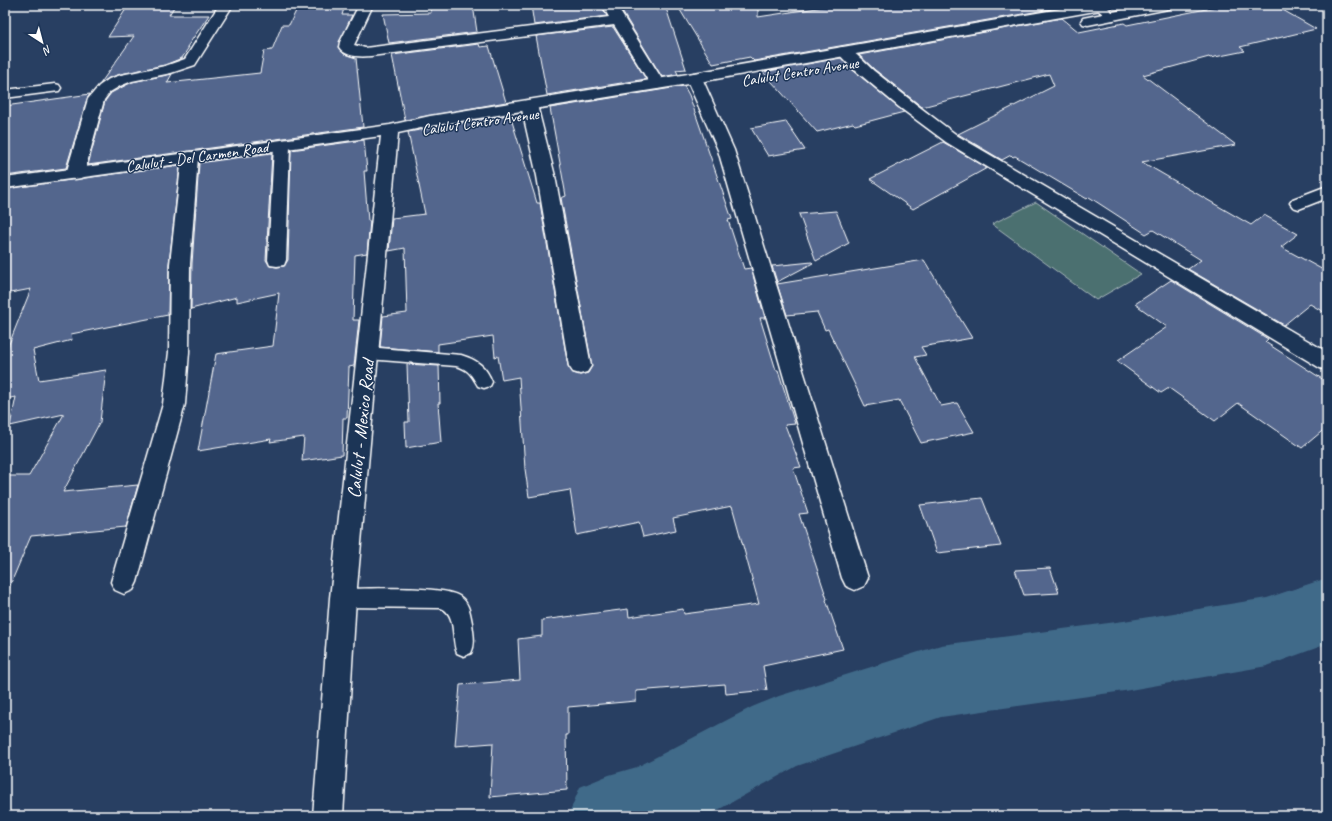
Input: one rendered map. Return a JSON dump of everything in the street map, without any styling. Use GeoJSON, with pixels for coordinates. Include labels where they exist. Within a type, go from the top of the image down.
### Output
{"type":"FeatureCollection","features":[{"type":"Feature","properties":{"kind":"street"},"geometry":{"type":"LineString","coordinates":[[75,174],[96,99],[102,90],[121,81],[181,67],[190,62],[226,5]]}},
{"type":"Feature","properties":{"kind":"street"},"geometry":{"type":"LineString","coordinates":[[366,5],[346,47],[351,51],[361,53],[387,50],[617,20]]}},
{"type":"Feature","properties":{"kind":"street"},"geometry":{"type":"LineString","coordinates":[[609,5],[657,84]]}},
{"type":"Feature","properties":{"kind":"street","name":"Calulut Centro Avenue"},"geometry":{"type":"LineString","coordinates":[[849,57],[928,36],[1103,8],[1168,5]]}},
{"type":"Feature","properties":{"kind":"street","name":"Calulut Centro Avenue"},"geometry":{"type":"LineString","coordinates":[[531,110],[849,57],[940,48],[1103,8]]}},
{"type":"Feature","properties":{"kind":"street"},"geometry":{"type":"LineString","coordinates":[[928,36],[940,48]]}},
{"type":"Feature","properties":{"kind":"street"},"geometry":{"type":"LineString","coordinates":[[849,57],[905,104],[965,147],[1327,362]]}},
{"type":"Feature","properties":{"kind":"street"},"geometry":{"type":"LineString","coordinates":[[697,83],[726,150],[855,578]]}},
{"type":"Feature","properties":{"kind":"street","name":"Calulut Centro Avenue"},"geometry":{"type":"LineString","coordinates":[[390,130],[431,132],[657,84],[697,83]]}},
{"type":"Feature","properties":{"kind":"street"},"geometry":{"type":"LineString","coordinates":[[531,110],[546,176],[580,366]]}},
{"type":"Feature","properties":{"kind":"street","name":"Calulut - Del Carmen Road"},"geometry":{"type":"LineString","coordinates":[[5,183],[390,130]]}},
{"type":"Feature","properties":{"kind":"street","name":"Calulut - Mexico Road"},"geometry":{"type":"LineString","coordinates":[[328,816],[343,598],[390,130]]}},
{"type":"Feature","properties":{"kind":"street"},"geometry":{"type":"LineString","coordinates":[[277,260],[282,146]]}},
{"type":"Feature","properties":{"kind":"street"},"geometry":{"type":"LineString","coordinates":[[124,582],[174,404],[179,352],[180,264],[190,157]]}},
{"type":"Feature","properties":{"kind":"street"},"geometry":{"type":"LineString","coordinates":[[1299,203],[1327,192]]}},
{"type":"Feature","properties":{"kind":"lane"},"geometry":{"type":"LineString","coordinates":[[5,94],[55,88]]}},
{"type":"Feature","properties":{"kind":"lane"},"geometry":{"type":"LineString","coordinates":[[368,353],[466,362],[474,366],[482,375],[484,382]]}},
{"type":"Feature","properties":{"kind":"lane"},"geometry":{"type":"LineString","coordinates":[[343,598],[441,599],[453,602],[460,611],[464,646]]}},
{"type":"Feature","properties":{"kind":"green space"},"geometry":{"type":"Polygon","coordinates":[[[1036,202],[1141,274],[1096,300],[992,224],[1036,202]]]}},
{"type":"Feature","properties":{"kind":"building"},"geometry":{"type":"Polygon","coordinates":[[[299,5],[345,5],[342,15],[352,15],[338,47],[344,54],[356,58],[363,127],[88,165],[105,101],[111,93],[132,82],[172,74],[167,83],[260,73],[264,51],[272,50],[282,25],[289,25],[299,5]]]}},
{"type":"Feature","properties":{"kind":"building"},"geometry":{"type":"Polygon","coordinates":[[[430,5],[473,5],[477,32],[389,43],[383,14],[431,13],[430,5]]]}},
{"type":"Feature","properties":{"kind":"building"},"geometry":{"type":"Polygon","coordinates":[[[531,5],[601,5],[607,16],[534,25],[531,5]]]}},
{"type":"Feature","properties":{"kind":"building"},"geometry":{"type":"Polygon","coordinates":[[[618,5],[665,5],[686,69],[676,70],[678,74],[662,77],[618,5]]]}},
{"type":"Feature","properties":{"kind":"building"},"geometry":{"type":"Polygon","coordinates":[[[677,5],[758,5],[758,17],[837,5],[1046,5],[1051,9],[754,61],[750,57],[713,64],[677,5]]]}},
{"type":"Feature","properties":{"kind":"building"},"geometry":{"type":"Polygon","coordinates":[[[1226,5],[1274,5],[1316,29],[1240,47],[1245,51],[1209,57],[1143,75],[1236,145],[1142,162],[1251,225],[1264,215],[1298,234],[1281,247],[1327,272],[1327,314],[1310,304],[1284,325],[1188,269],[1201,260],[1153,230],[1146,234],[1089,197],[1087,199],[1015,156],[1013,157],[1011,155],[1002,160],[958,134],[1054,86],[1049,74],[922,107],[875,70],[859,55],[1062,18],[1079,32],[1124,23],[1127,25],[1226,5]]]}},
{"type":"Feature","properties":{"kind":"building"},"geometry":{"type":"Polygon","coordinates":[[[174,7],[169,15],[209,15],[187,47],[189,47],[182,58],[165,65],[121,74],[109,78],[100,84],[134,36],[108,37],[126,9],[174,7]]]}},
{"type":"Feature","properties":{"kind":"building"},"geometry":{"type":"Polygon","coordinates":[[[613,27],[646,79],[547,95],[536,36],[613,27]]]}},
{"type":"Feature","properties":{"kind":"building"},"geometry":{"type":"Polygon","coordinates":[[[479,44],[480,47],[489,46],[506,102],[405,120],[392,55],[479,44]]]}},
{"type":"Feature","properties":{"kind":"building"},"geometry":{"type":"Polygon","coordinates":[[[841,58],[849,67],[904,112],[855,125],[853,123],[817,132],[763,72],[841,58]]]}},
{"type":"Feature","properties":{"kind":"building"},"geometry":{"type":"Polygon","coordinates":[[[684,86],[689,95],[732,219],[728,220],[744,269],[751,268],[765,318],[760,318],[795,424],[785,425],[801,467],[793,468],[808,513],[799,514],[843,649],[763,666],[767,690],[726,694],[725,684],[636,691],[636,701],[568,707],[568,735],[566,735],[567,790],[490,797],[493,743],[455,746],[460,685],[520,680],[518,639],[542,636],[542,620],[628,609],[629,617],[683,609],[684,614],[759,604],[732,506],[673,518],[676,530],[643,537],[639,522],[577,535],[570,490],[529,497],[525,469],[519,377],[502,380],[498,356],[495,357],[493,336],[438,344],[438,352],[380,347],[383,316],[407,313],[405,248],[389,251],[392,218],[425,214],[408,132],[510,115],[537,203],[540,203],[568,366],[573,373],[580,375],[588,373],[592,366],[561,198],[566,196],[550,108],[684,86]]]}},
{"type":"Feature","properties":{"kind":"building"},"geometry":{"type":"Polygon","coordinates":[[[90,94],[87,99],[66,168],[5,176],[5,106],[90,94]]]}},
{"type":"Feature","properties":{"kind":"building"},"geometry":{"type":"Polygon","coordinates":[[[786,122],[805,150],[768,156],[751,128],[786,122]]]}},
{"type":"Feature","properties":{"kind":"building"},"geometry":{"type":"Polygon","coordinates":[[[364,140],[367,171],[364,171],[368,221],[370,221],[367,253],[355,255],[353,320],[359,320],[354,366],[349,367],[347,418],[343,418],[342,455],[302,461],[304,437],[270,442],[271,439],[198,451],[216,354],[273,346],[279,293],[237,302],[237,297],[191,309],[192,264],[199,163],[272,153],[266,260],[270,266],[277,267],[284,266],[288,260],[291,150],[364,140]]]}},
{"type":"Feature","properties":{"kind":"building"},"geometry":{"type":"Polygon","coordinates":[[[943,142],[987,168],[913,209],[870,179],[943,142]]]}},
{"type":"Feature","properties":{"kind":"building"},"geometry":{"type":"Polygon","coordinates":[[[180,165],[169,264],[168,315],[71,334],[72,340],[33,350],[39,380],[106,370],[100,422],[63,492],[138,485],[126,527],[31,536],[5,597],[5,476],[29,476],[64,414],[10,426],[16,397],[5,399],[5,354],[31,289],[5,294],[5,189],[180,165]]]}},
{"type":"Feature","properties":{"kind":"building"},"geometry":{"type":"Polygon","coordinates":[[[836,211],[849,243],[816,261],[799,214],[836,211]]]}},
{"type":"Feature","properties":{"kind":"building"},"geometry":{"type":"Polygon","coordinates":[[[924,260],[972,338],[921,347],[926,355],[915,357],[941,406],[957,403],[974,432],[921,443],[899,400],[865,406],[828,329],[825,330],[817,312],[787,315],[777,284],[924,260]]]}},
{"type":"Feature","properties":{"kind":"building"},"geometry":{"type":"Polygon","coordinates":[[[813,263],[777,282],[772,266],[813,263]]]}},
{"type":"Feature","properties":{"kind":"building"},"geometry":{"type":"Polygon","coordinates":[[[1171,280],[1268,339],[1265,342],[1327,382],[1327,427],[1302,448],[1238,403],[1215,421],[1169,388],[1161,393],[1117,361],[1167,327],[1135,304],[1171,280]]]}},
{"type":"Feature","properties":{"kind":"building"},"geometry":{"type":"Polygon","coordinates":[[[407,364],[439,366],[440,403],[438,403],[441,442],[406,448],[405,422],[409,422],[407,364]]]}},
{"type":"Feature","properties":{"kind":"building"},"geometry":{"type":"Polygon","coordinates":[[[982,498],[1001,546],[937,553],[920,505],[982,498]]]}},
{"type":"Feature","properties":{"kind":"building"},"geometry":{"type":"Polygon","coordinates":[[[1050,568],[1059,593],[1024,595],[1015,570],[1050,568]]]}},
{"type":"Feature","properties":{"kind":"waterway"},"geometry":{"type":"LineString","coordinates":[[609,816],[651,803],[779,734],[941,681],[1124,656],[1267,632],[1327,611]]}}]}
